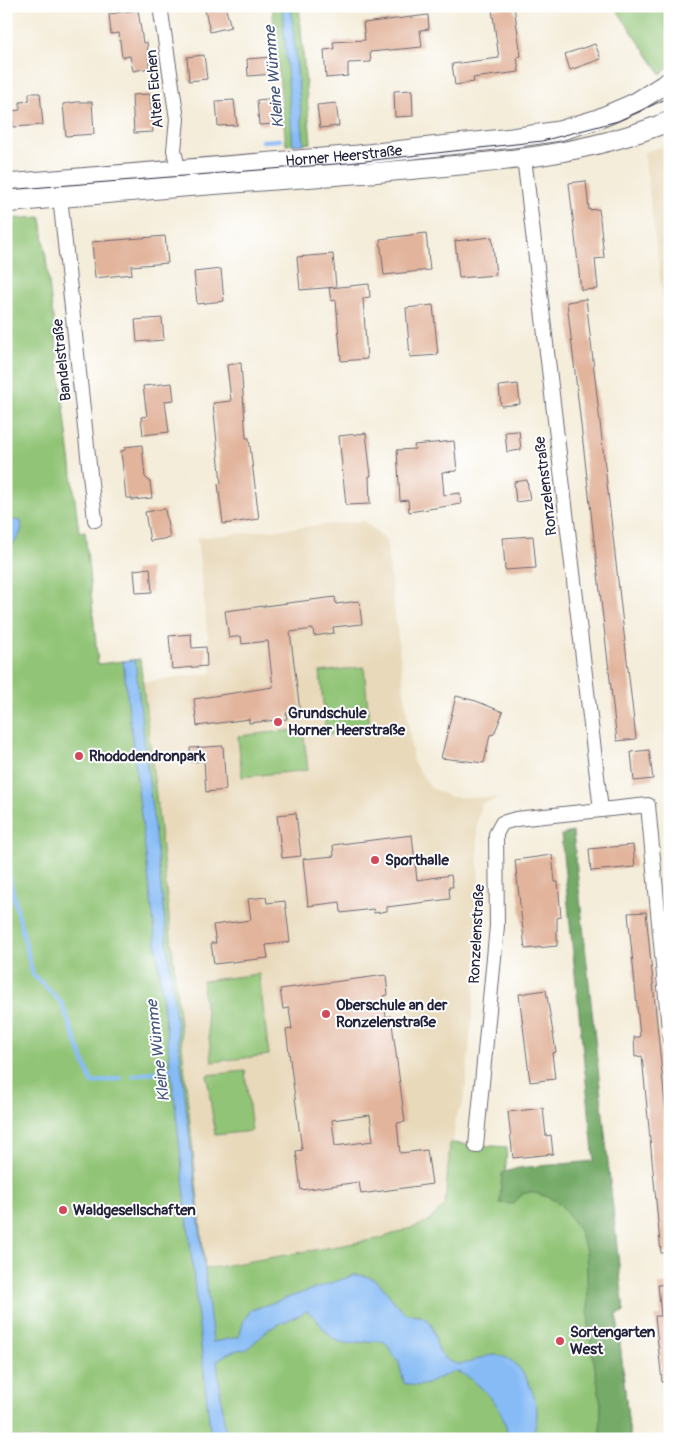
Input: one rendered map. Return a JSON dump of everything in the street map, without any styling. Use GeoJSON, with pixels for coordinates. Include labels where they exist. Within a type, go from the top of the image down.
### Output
{"type":"FeatureCollection","features":[{"type":"Feature","properties":{"kind":"main road","name":"Horner Heerstraße"},"geometry":{"type":"LineString","coordinates":[[6,184],[358,155],[512,138],[559,130],[622,110],[670,81]]}},
{"type":"Feature","properties":{"kind":"main road","name":"Horner Heerstraße"},"geometry":{"type":"LineString","coordinates":[[6,203],[426,168],[524,157],[615,141],[670,120]]}},
{"type":"Feature","properties":{"kind":"street","name":"Alten Eichen"},"geometry":{"type":"LineString","coordinates":[[160,6],[177,119],[174,150],[178,169]]}},
{"type":"Feature","properties":{"kind":"street","name":"Ronzelenstraße"},"geometry":{"type":"LineString","coordinates":[[524,157],[601,810]]}},
{"type":"Feature","properties":{"kind":"street","name":"Bandelstraße"},"geometry":{"type":"LineString","coordinates":[[60,197],[95,520]]}},
{"type":"Feature","properties":{"kind":"street","name":"Ronzelenstraße"},"geometry":{"type":"LineString","coordinates":[[476,1146],[497,926],[496,834],[502,823],[516,819],[648,805],[670,1040]]}},
{"type":"Feature","properties":{"kind":"shaded area"},"geometry":{"type":"Polygon","coordinates":[[[670,144],[670,355],[644,152],[670,144]]]}},
{"type":"Feature","properties":{"kind":"shaded area","name":"Oberschule an der Ronzelenstraße"},"geometry":{"type":"Polygon","coordinates":[[[364,521],[386,540],[413,762],[431,788],[450,797],[501,798],[481,804],[477,824],[480,934],[465,1093],[462,1106],[455,1117],[450,1200],[426,1223],[378,1239],[205,1269],[143,682],[212,673],[197,538],[364,521]]]}},
{"type":"Feature","properties":{"kind":"green space"},"geometry":{"type":"Polygon","coordinates":[[[272,6],[299,6],[311,143],[286,145],[272,6]]]}},
{"type":"Feature","properties":{"kind":"green space"},"geometry":{"type":"Polygon","coordinates":[[[614,6],[670,6],[670,66],[661,74],[614,6]]]}},
{"type":"Feature","properties":{"kind":"green space","name":"Rhododendronpark"},"geometry":{"type":"Polygon","coordinates":[[[41,217],[79,532],[85,531],[98,664],[140,659],[160,830],[205,1269],[378,1239],[426,1223],[445,1205],[450,1143],[507,1147],[504,1194],[609,1183],[624,1312],[617,1314],[630,1439],[6,1439],[6,219],[41,217]]]}},
{"type":"Feature","properties":{"kind":"green space"},"geometry":{"type":"Polygon","coordinates":[[[364,667],[370,731],[326,735],[320,672],[364,667]]]}},
{"type":"Feature","properties":{"kind":"green space"},"geometry":{"type":"Polygon","coordinates":[[[303,729],[308,770],[242,777],[238,736],[303,729]]]}},
{"type":"Feature","properties":{"kind":"green space"},"geometry":{"type":"Polygon","coordinates":[[[573,832],[624,1312],[617,1314],[630,1439],[600,1439],[601,1404],[589,1332],[586,1251],[578,1228],[559,1203],[548,1197],[531,1192],[522,1194],[514,1204],[500,1203],[502,1173],[518,1168],[594,1161],[561,835],[573,832]]]}},
{"type":"Feature","properties":{"kind":"green space"},"geometry":{"type":"Polygon","coordinates":[[[259,974],[269,1055],[212,1062],[202,981],[259,974]]]}},
{"type":"Feature","properties":{"kind":"green space"},"geometry":{"type":"Polygon","coordinates":[[[245,1071],[252,1131],[215,1135],[207,1075],[245,1071]]]}},
{"type":"Feature","properties":{"kind":"water"},"geometry":{"type":"Polygon","coordinates":[[[282,6],[291,6],[304,144],[293,145],[282,6]]]}},
{"type":"Feature","properties":{"kind":"water"},"geometry":{"type":"Polygon","coordinates":[[[12,520],[21,521],[22,526],[20,535],[6,552],[6,524],[12,520]]]}},
{"type":"Feature","properties":{"kind":"water"},"geometry":{"type":"Polygon","coordinates":[[[135,660],[213,1342],[239,1337],[244,1320],[251,1310],[355,1275],[365,1276],[378,1282],[404,1312],[423,1317],[429,1321],[433,1328],[439,1351],[445,1358],[458,1364],[495,1355],[512,1361],[525,1376],[534,1395],[537,1413],[532,1439],[507,1439],[505,1424],[496,1404],[480,1386],[466,1376],[455,1372],[425,1385],[419,1386],[404,1383],[399,1363],[385,1342],[373,1341],[350,1344],[338,1341],[329,1335],[307,1311],[269,1329],[246,1350],[231,1352],[217,1361],[226,1439],[211,1439],[176,1113],[123,661],[135,660]]]}},
{"type":"Feature","properties":{"kind":"building"},"geometry":{"type":"Polygon","coordinates":[[[204,6],[225,6],[231,27],[210,32],[204,6]]]}},
{"type":"Feature","properties":{"kind":"building"},"geometry":{"type":"Polygon","coordinates":[[[514,6],[521,56],[517,57],[519,72],[473,78],[474,82],[455,85],[452,64],[499,58],[492,9],[514,6]]]}},
{"type":"Feature","properties":{"kind":"building"},"geometry":{"type":"Polygon","coordinates":[[[138,10],[143,43],[147,42],[149,68],[133,71],[130,56],[122,57],[119,33],[111,34],[109,14],[138,10]]]}},
{"type":"Feature","properties":{"kind":"building"},"geometry":{"type":"Polygon","coordinates":[[[428,15],[429,29],[420,30],[422,47],[370,52],[371,62],[348,63],[348,76],[326,78],[324,50],[334,49],[333,42],[365,40],[363,23],[428,15]]]}},
{"type":"Feature","properties":{"kind":"building"},"geometry":{"type":"Polygon","coordinates":[[[595,44],[601,59],[570,70],[565,54],[595,44]]]}},
{"type":"Feature","properties":{"kind":"building"},"geometry":{"type":"Polygon","coordinates":[[[204,55],[207,79],[189,81],[187,57],[204,55]]]}},
{"type":"Feature","properties":{"kind":"building"},"geometry":{"type":"Polygon","coordinates":[[[272,57],[274,74],[248,76],[247,59],[272,57]]]}},
{"type":"Feature","properties":{"kind":"building"},"geometry":{"type":"Polygon","coordinates":[[[412,90],[413,116],[395,117],[394,91],[412,90]]]}},
{"type":"Feature","properties":{"kind":"building"},"geometry":{"type":"Polygon","coordinates":[[[29,93],[40,93],[43,125],[13,127],[12,111],[20,110],[20,102],[29,101],[29,93]]]}},
{"type":"Feature","properties":{"kind":"building"},"geometry":{"type":"Polygon","coordinates":[[[150,94],[153,132],[134,133],[132,95],[150,94]]]}},
{"type":"Feature","properties":{"kind":"building"},"geometry":{"type":"Polygon","coordinates":[[[277,98],[279,124],[259,125],[257,100],[277,98]]]}},
{"type":"Feature","properties":{"kind":"building"},"geometry":{"type":"Polygon","coordinates":[[[234,100],[237,125],[218,126],[216,101],[234,100]]]}},
{"type":"Feature","properties":{"kind":"building"},"geometry":{"type":"Polygon","coordinates":[[[92,102],[94,134],[66,136],[63,104],[92,102]]]}},
{"type":"Feature","properties":{"kind":"building"},"geometry":{"type":"Polygon","coordinates":[[[336,103],[339,126],[320,128],[317,105],[336,103]]]}},
{"type":"Feature","properties":{"kind":"building"},"geometry":{"type":"Polygon","coordinates":[[[586,181],[589,210],[599,209],[604,258],[595,259],[598,289],[581,290],[569,183],[586,181]]]}},
{"type":"Feature","properties":{"kind":"building"},"geometry":{"type":"Polygon","coordinates":[[[426,233],[430,270],[384,275],[380,239],[426,233]]]}},
{"type":"Feature","properties":{"kind":"building"},"geometry":{"type":"Polygon","coordinates":[[[165,236],[168,263],[131,266],[132,274],[95,278],[92,242],[165,236]]]}},
{"type":"Feature","properties":{"kind":"building"},"geometry":{"type":"Polygon","coordinates":[[[492,237],[496,275],[459,278],[455,241],[492,237]]]}},
{"type":"Feature","properties":{"kind":"building"},"geometry":{"type":"Polygon","coordinates":[[[333,254],[336,287],[300,290],[297,257],[333,254]]]}},
{"type":"Feature","properties":{"kind":"building"},"geometry":{"type":"Polygon","coordinates":[[[221,269],[224,301],[197,304],[194,272],[221,269]]]}},
{"type":"Feature","properties":{"kind":"building"},"geometry":{"type":"Polygon","coordinates":[[[369,284],[370,297],[363,298],[367,359],[341,361],[336,300],[331,301],[329,288],[369,284]]]}},
{"type":"Feature","properties":{"kind":"building"},"geometry":{"type":"Polygon","coordinates":[[[586,299],[636,739],[617,741],[567,302],[586,299]]]}},
{"type":"Feature","properties":{"kind":"building"},"geometry":{"type":"Polygon","coordinates":[[[433,305],[438,355],[410,357],[406,308],[433,305]]]}},
{"type":"Feature","properties":{"kind":"building"},"geometry":{"type":"Polygon","coordinates":[[[162,318],[164,340],[137,342],[135,320],[162,318]]]}},
{"type":"Feature","properties":{"kind":"building"},"geometry":{"type":"Polygon","coordinates":[[[241,363],[246,438],[249,438],[259,519],[223,524],[218,484],[221,483],[213,403],[231,401],[227,365],[241,363]]]}},
{"type":"Feature","properties":{"kind":"building"},"geometry":{"type":"Polygon","coordinates":[[[172,383],[174,400],[165,401],[169,432],[143,435],[141,417],[147,416],[143,386],[172,383]]]}},
{"type":"Feature","properties":{"kind":"building"},"geometry":{"type":"Polygon","coordinates":[[[518,384],[520,404],[501,406],[499,386],[518,384]]]}},
{"type":"Feature","properties":{"kind":"building"},"geometry":{"type":"Polygon","coordinates":[[[519,431],[521,450],[507,452],[505,432],[519,431]]]}},
{"type":"Feature","properties":{"kind":"building"},"geometry":{"type":"Polygon","coordinates":[[[366,433],[371,476],[369,476],[370,504],[346,505],[339,436],[366,433]]]}},
{"type":"Feature","properties":{"kind":"building"},"geometry":{"type":"Polygon","coordinates":[[[454,441],[457,471],[442,472],[444,495],[460,493],[461,504],[409,512],[408,500],[400,501],[397,450],[415,449],[414,445],[454,441]]]}},
{"type":"Feature","properties":{"kind":"building"},"geometry":{"type":"Polygon","coordinates":[[[142,445],[145,477],[150,482],[152,498],[132,500],[132,498],[126,498],[121,451],[125,450],[125,447],[142,445]]]}},
{"type":"Feature","properties":{"kind":"building"},"geometry":{"type":"Polygon","coordinates":[[[527,480],[530,500],[516,502],[514,482],[527,480]]]}},
{"type":"Feature","properties":{"kind":"building"},"geometry":{"type":"Polygon","coordinates":[[[165,509],[170,538],[150,541],[145,512],[165,509]]]}},
{"type":"Feature","properties":{"kind":"building"},"geometry":{"type":"Polygon","coordinates":[[[533,536],[536,568],[505,570],[503,538],[533,536]]]}},
{"type":"Feature","properties":{"kind":"building"},"geometry":{"type":"Polygon","coordinates":[[[150,568],[152,592],[136,593],[134,570],[150,568]]]}},
{"type":"Feature","properties":{"kind":"building"},"geometry":{"type":"Polygon","coordinates":[[[335,597],[336,604],[359,601],[362,624],[333,627],[334,633],[314,636],[313,629],[290,632],[300,711],[286,713],[287,719],[249,723],[249,719],[197,726],[194,699],[273,687],[268,641],[242,644],[241,636],[229,638],[225,611],[335,597]]]}},
{"type":"Feature","properties":{"kind":"building"},"geometry":{"type":"Polygon","coordinates":[[[191,634],[192,648],[206,647],[207,666],[172,669],[169,636],[191,634]]]}},
{"type":"Feature","properties":{"kind":"building"},"geometry":{"type":"Polygon","coordinates":[[[456,696],[476,701],[503,712],[494,734],[490,735],[484,763],[441,758],[456,696]]]}},
{"type":"Feature","properties":{"kind":"building"},"geometry":{"type":"Polygon","coordinates":[[[223,746],[226,790],[206,792],[204,761],[191,762],[190,748],[223,746]]]}},
{"type":"Feature","properties":{"kind":"building"},"geometry":{"type":"Polygon","coordinates":[[[649,750],[653,779],[634,781],[631,752],[649,750]]]}},
{"type":"Feature","properties":{"kind":"building"},"geometry":{"type":"Polygon","coordinates":[[[296,813],[301,856],[282,858],[277,815],[296,813]]]}},
{"type":"Feature","properties":{"kind":"building","name":"Sporthalle"},"geometry":{"type":"Polygon","coordinates":[[[412,835],[417,880],[451,875],[453,887],[449,887],[450,899],[387,907],[387,911],[374,913],[373,909],[341,913],[340,902],[308,906],[303,859],[334,856],[333,845],[412,835]]]}},
{"type":"Feature","properties":{"kind":"building"},"geometry":{"type":"Polygon","coordinates":[[[633,845],[635,867],[591,871],[589,849],[633,845]]]}},
{"type":"Feature","properties":{"kind":"building"},"geometry":{"type":"Polygon","coordinates":[[[552,855],[555,882],[558,882],[561,917],[557,918],[557,946],[525,949],[515,860],[552,855]]]}},
{"type":"Feature","properties":{"kind":"building"},"geometry":{"type":"Polygon","coordinates":[[[266,897],[267,903],[285,901],[290,942],[266,945],[268,958],[214,964],[211,943],[216,943],[213,925],[251,920],[248,899],[266,897]]]}},
{"type":"Feature","properties":{"kind":"building"},"geometry":{"type":"Polygon","coordinates":[[[646,912],[670,1155],[670,1253],[661,1253],[642,1056],[635,1057],[634,1037],[640,1037],[628,913],[646,912]]]}},
{"type":"Feature","properties":{"kind":"building"},"geometry":{"type":"Polygon","coordinates":[[[386,975],[388,995],[383,996],[386,1017],[391,1016],[405,1122],[397,1123],[400,1153],[427,1150],[432,1184],[361,1194],[359,1182],[301,1190],[296,1151],[302,1150],[286,1030],[292,1029],[289,1008],[283,1009],[280,989],[386,975]],[[370,1115],[332,1120],[335,1146],[373,1141],[370,1115]]]}},
{"type":"Feature","properties":{"kind":"building"},"geometry":{"type":"Polygon","coordinates":[[[546,990],[556,1052],[552,1053],[555,1079],[530,1082],[519,994],[546,990]]]}},
{"type":"Feature","properties":{"kind":"building"},"geometry":{"type":"Polygon","coordinates":[[[543,1108],[546,1136],[551,1135],[553,1154],[513,1158],[508,1112],[543,1108]]]}},
{"type":"Feature","properties":{"kind":"building"},"geometry":{"type":"Polygon","coordinates":[[[670,1284],[670,1382],[662,1382],[655,1316],[661,1316],[658,1285],[670,1284]]]}},
{"type":"Feature","properties":{"kind":"waterway"},"geometry":{"type":"LineString","coordinates":[[263,141],[280,140]]}},
{"type":"Feature","properties":{"kind":"waterway"},"geometry":{"type":"LineString","coordinates":[[6,864],[33,975],[61,1002],[92,1083],[121,1078]]}},
{"type":"Feature","properties":{"kind":"waterway","name":"Kleine Wümme"},"geometry":{"type":"LineString","coordinates":[[133,1076],[176,1068]]}},
{"type":"Feature","properties":{"kind":"tram line"},"geometry":{"type":"LineString","coordinates":[[6,190],[348,163],[542,141],[618,121],[670,97]]}},
{"type":"Feature","properties":{"kind":"place","name":"Grundschule Horner Heerstraße"},"geometry":{"type":"Point","coordinates":[278,722]}},
{"type":"Feature","properties":{"kind":"place","name":"Rhododendronpark"},"geometry":{"type":"Point","coordinates":[79,756]}},
{"type":"Feature","properties":{"kind":"place","name":"Sporthalle"},"geometry":{"type":"Point","coordinates":[375,860]}},
{"type":"Feature","properties":{"kind":"place","name":"Oberschule an der Ronzelenstraße"},"geometry":{"type":"Point","coordinates":[326,1014]}},
{"type":"Feature","properties":{"kind":"place","name":"Waldgesellschaften"},"geometry":{"type":"Point","coordinates":[63,1210]}},
{"type":"Feature","properties":{"kind":"place","name":"Sortengarten West"},"geometry":{"type":"Point","coordinates":[560,1341]}}]}
